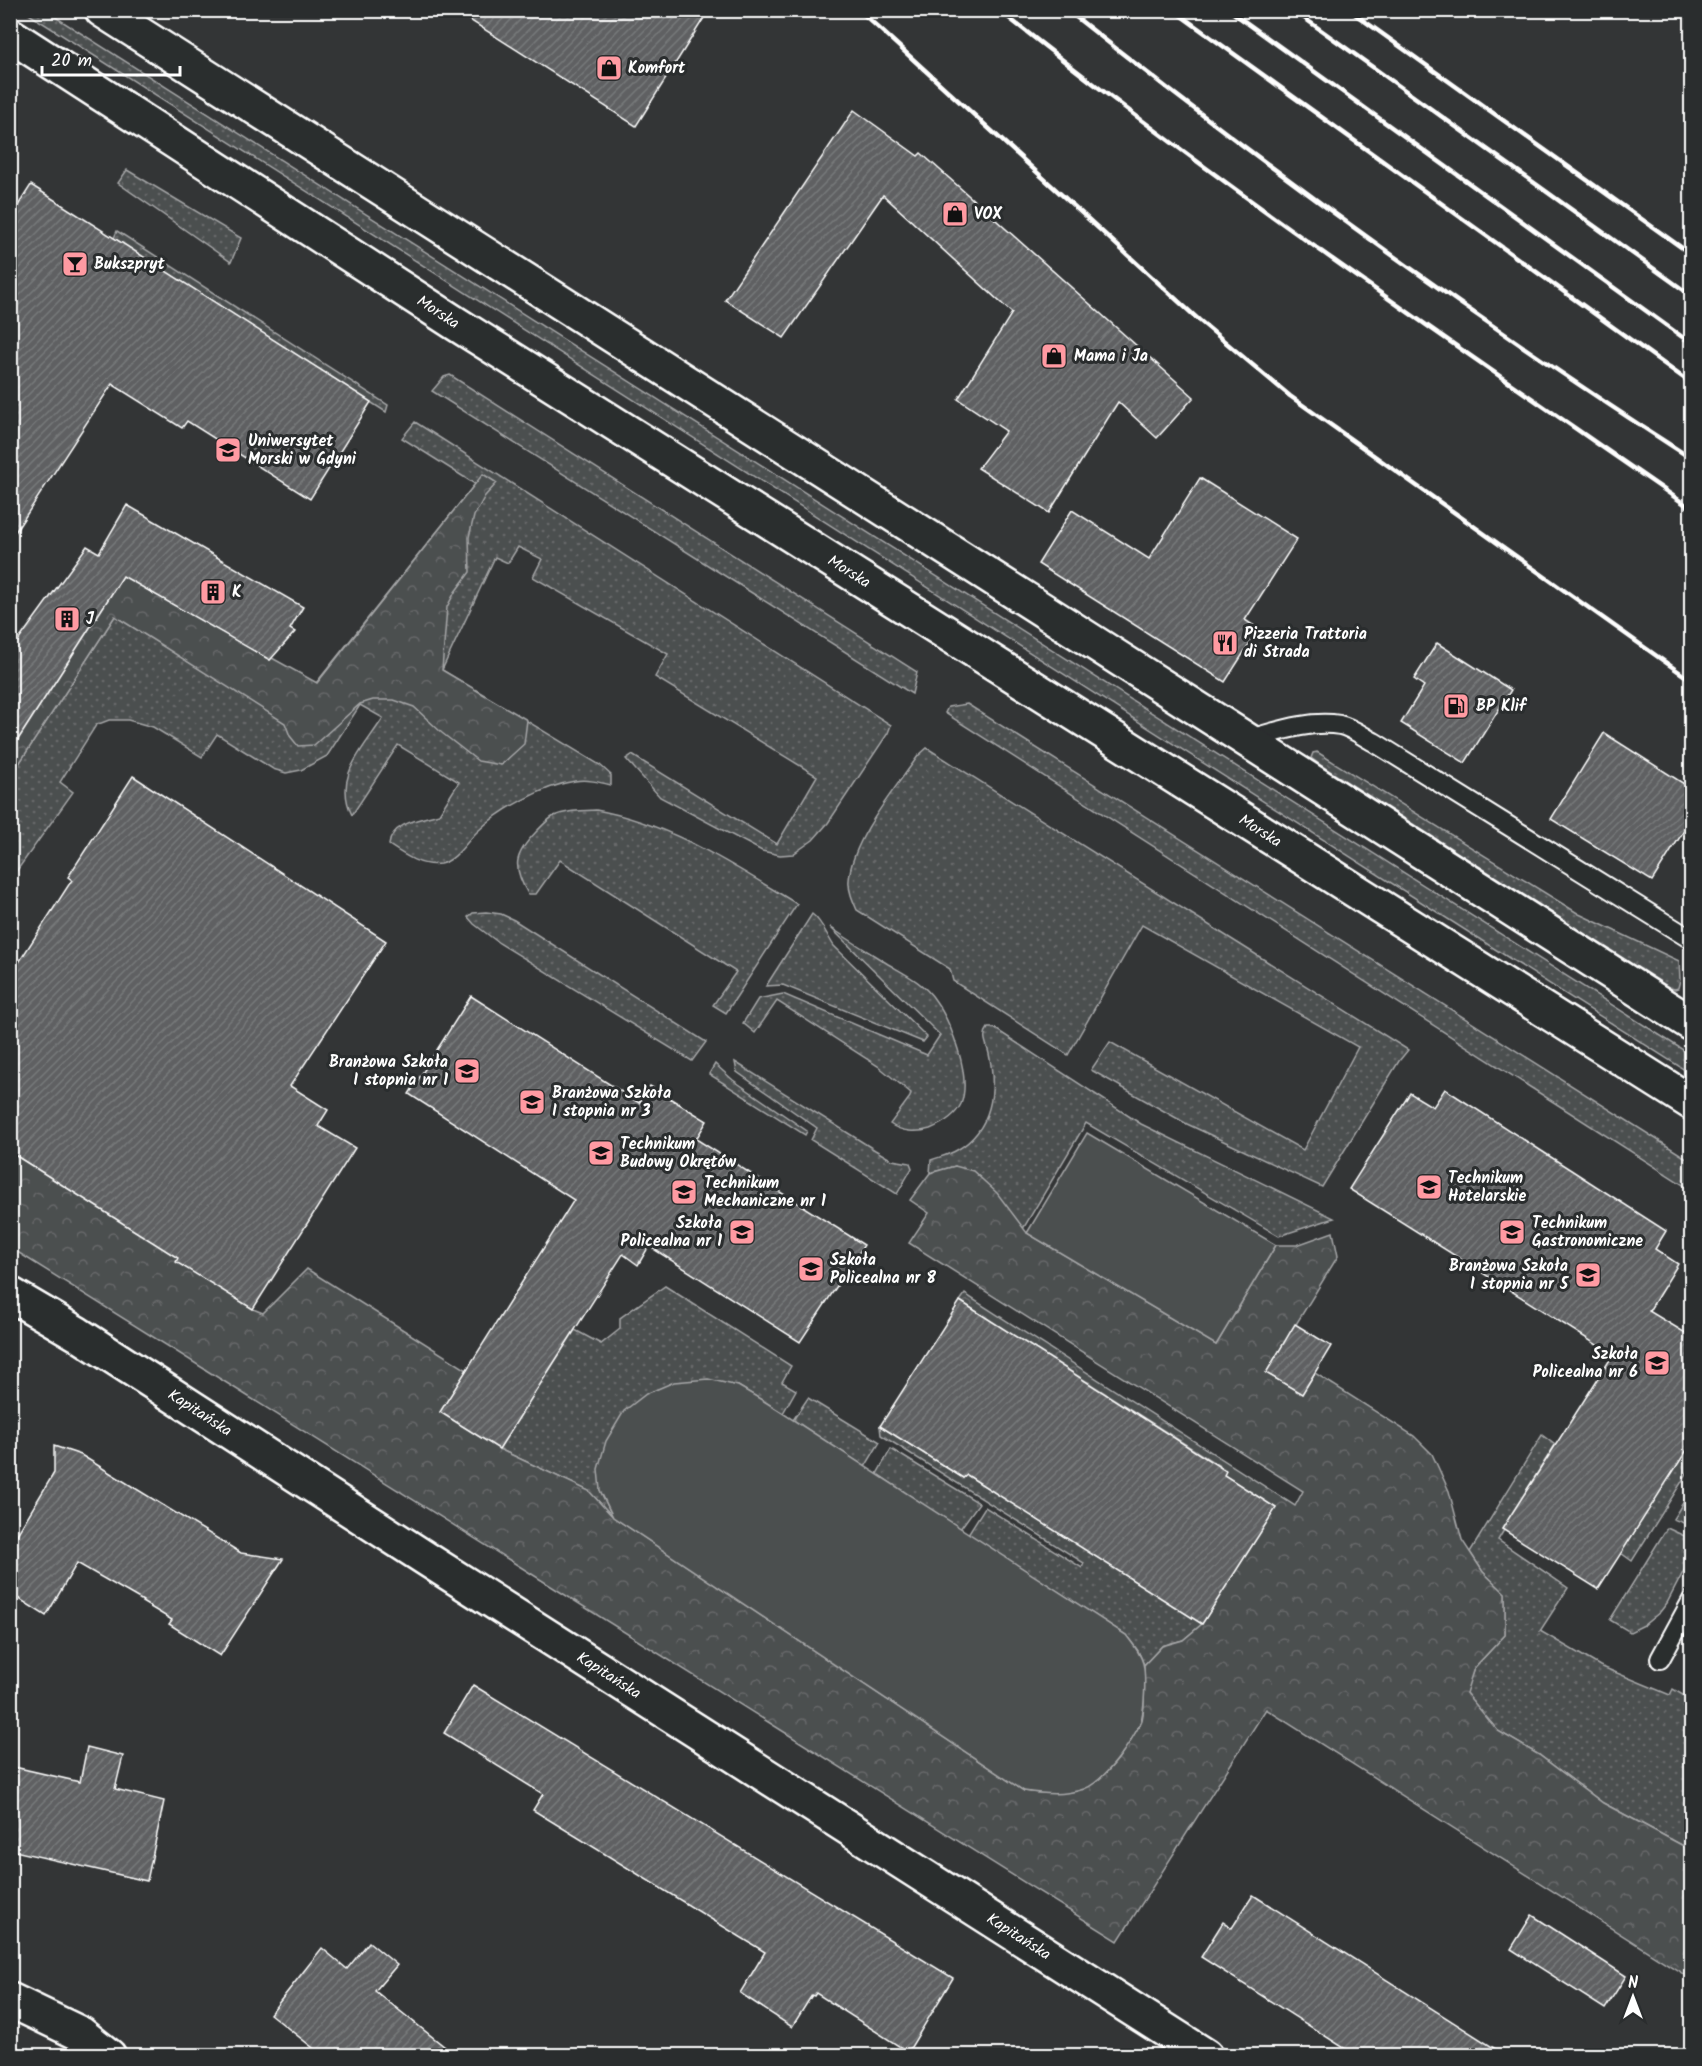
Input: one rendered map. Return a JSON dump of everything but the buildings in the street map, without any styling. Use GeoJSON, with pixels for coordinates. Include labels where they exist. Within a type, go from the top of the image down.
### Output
{"type":"FeatureCollection","features":[{"type":"Feature","properties":{"kind":"main road"},"geometry":{"type":"LineString","coordinates":[[102,10],[1692,1024]]}},
{"type":"Feature","properties":{"kind":"main road","name":"Morska"},"geometry":{"type":"LineString","coordinates":[[10,35],[505,354],[1692,1102]]}},
{"type":"Feature","properties":{"kind":"main road","name":"Kapitańska"},"geometry":{"type":"LineString","coordinates":[[10,1294],[78,1334],[424,1558],[1206,2055]]}},
{"type":"Feature","properties":{"kind":"main road"},"geometry":{"type":"LineString","coordinates":[[10,2000],[81,2034],[109,2055]]}},
{"type":"Feature","properties":{"kind":"lane"},"geometry":{"type":"LineString","coordinates":[[1246,740],[1288,728],[1341,725],[1384,748],[1692,940]]}},
{"type":"Feature","properties":{"kind":"lane"},"geometry":{"type":"LineString","coordinates":[[1660,1659],[1692,1600]]}},
{"type":"Feature","properties":{"kind":"green space"},"geometry":{"type":"Polygon","coordinates":[[[24,11],[46,11],[1691,1055],[1691,1074],[24,11]]]}},
{"type":"Feature","properties":{"kind":"green space"},"geometry":{"type":"Polygon","coordinates":[[[127,170],[241,238],[231,262],[118,183],[127,170]]]}},
{"type":"Feature","properties":{"kind":"green space"},"geometry":{"type":"Polygon","coordinates":[[[117,231],[388,405],[386,412],[114,238],[117,231]]]}},
{"type":"Feature","properties":{"kind":"green space"},"geometry":{"type":"Polygon","coordinates":[[[450,375],[917,672],[912,694],[432,391],[444,377],[450,375]]]}},
{"type":"Feature","properties":{"kind":"green space"},"geometry":{"type":"Polygon","coordinates":[[[415,422],[891,725],[888,733],[828,823],[813,840],[793,854],[780,855],[762,851],[660,797],[626,759],[632,755],[777,844],[817,776],[655,677],[668,654],[533,577],[542,559],[518,547],[508,563],[495,557],[442,670],[600,765],[611,775],[611,785],[579,780],[536,793],[487,823],[451,859],[440,864],[426,864],[389,845],[391,837],[401,826],[439,814],[459,782],[398,745],[352,815],[347,801],[348,776],[359,752],[383,718],[360,705],[327,756],[301,770],[286,773],[273,769],[217,734],[202,757],[153,727],[128,720],[109,720],[96,725],[60,782],[73,792],[11,879],[11,776],[115,616],[285,722],[475,484],[402,438],[415,422]]]}},
{"type":"Feature","properties":{"kind":"green space"},"geometry":{"type":"Polygon","coordinates":[[[483,474],[497,483],[485,496],[474,516],[469,537],[470,572],[447,607],[442,670],[527,720],[524,744],[501,765],[478,761],[442,733],[414,707],[394,700],[373,700],[360,704],[314,745],[298,746],[290,736],[285,723],[115,616],[11,776],[11,740],[16,743],[123,576],[270,660],[272,658],[317,683],[483,474]]]}},
{"type":"Feature","properties":{"kind":"green space"},"geometry":{"type":"Polygon","coordinates":[[[967,704],[1691,1161],[1691,1190],[945,713],[948,707],[967,704]]]}},
{"type":"Feature","properties":{"kind":"green space"},"geometry":{"type":"Polygon","coordinates":[[[927,748],[1408,1050],[1322,1187],[1187,1124],[1091,1070],[1110,1042],[1303,1150],[1358,1047],[1142,925],[1068,1055],[953,981],[950,969],[857,910],[851,895],[849,880],[858,848],[887,799],[918,756],[927,748]]]}},
{"type":"Feature","properties":{"kind":"green space"},"geometry":{"type":"Polygon","coordinates":[[[1317,752],[1579,914],[1679,961],[1678,988],[1670,988],[1322,766],[1311,758],[1313,753],[1317,752]]]}},
{"type":"Feature","properties":{"kind":"green space"},"geometry":{"type":"Polygon","coordinates":[[[596,810],[623,816],[676,835],[797,904],[726,1013],[713,1005],[736,972],[560,860],[536,894],[528,894],[519,876],[518,868],[523,847],[554,816],[569,812],[596,810]]]}},
{"type":"Feature","properties":{"kind":"green space"},"geometry":{"type":"Polygon","coordinates":[[[473,913],[501,914],[514,920],[706,1042],[692,1061],[499,943],[468,917],[473,913]]]}},
{"type":"Feature","properties":{"kind":"green space"},"geometry":{"type":"Polygon","coordinates":[[[812,914],[822,925],[834,946],[927,1037],[923,1042],[783,985],[766,986],[812,914]]]}},
{"type":"Feature","properties":{"kind":"green space"},"geometry":{"type":"Polygon","coordinates":[[[830,927],[920,984],[931,994],[941,1010],[958,1050],[964,1079],[961,1104],[955,1113],[944,1122],[920,1131],[899,1129],[890,1124],[911,1093],[878,1066],[777,1001],[755,1033],[743,1023],[758,999],[783,994],[927,1055],[940,1035],[830,927]]]}},
{"type":"Feature","properties":{"kind":"green space"},"geometry":{"type":"Polygon","coordinates":[[[988,1028],[994,1028],[1141,1124],[1334,1218],[1279,1236],[1086,1123],[1023,1229],[1013,1215],[955,1166],[930,1173],[931,1160],[954,1152],[969,1142],[985,1120],[992,1095],[991,1068],[985,1038],[988,1028]]]}},
{"type":"Feature","properties":{"kind":"green space"},"geometry":{"type":"Polygon","coordinates":[[[735,1062],[892,1160],[910,1163],[912,1168],[897,1194],[811,1140],[817,1128],[737,1072],[735,1062]]]}},
{"type":"Feature","properties":{"kind":"green space"},"geometry":{"type":"Polygon","coordinates":[[[715,1064],[733,1080],[807,1131],[805,1135],[709,1074],[715,1064]]]}},
{"type":"Feature","properties":{"kind":"green space"},"geometry":{"type":"Polygon","coordinates":[[[1087,1133],[1276,1245],[1216,1345],[1027,1233],[1087,1133]]]}},
{"type":"Feature","properties":{"kind":"green space"},"geometry":{"type":"Polygon","coordinates":[[[10,1152],[178,1258],[177,1262],[263,1313],[307,1269],[467,1370],[440,1412],[499,1449],[589,1491],[613,1517],[1024,1791],[1041,1793],[1057,1793],[1084,1787],[1108,1771],[1118,1759],[1142,1720],[1144,1665],[1162,1646],[1183,1640],[1202,1624],[1276,1508],[1224,1475],[1226,1470],[960,1301],[965,1294],[1295,1506],[1303,1491],[909,1243],[929,1213],[910,1200],[930,1173],[955,1166],[973,1171],[997,1193],[1027,1233],[1216,1345],[1276,1245],[1297,1245],[1333,1232],[1338,1256],[1266,1373],[1302,1394],[1315,1373],[1414,1436],[1432,1454],[1449,1491],[1462,1540],[1483,1572],[1505,1593],[1505,1635],[1474,1668],[1466,1693],[1498,1731],[1539,1755],[1603,1803],[1691,1850],[1691,1979],[1266,1709],[1118,1941],[11,1248],[10,1152]]]}},
{"type":"Feature","properties":{"kind":"green space"},"geometry":{"type":"Polygon","coordinates":[[[665,1286],[791,1366],[782,1382],[796,1390],[783,1413],[738,1386],[600,1490],[613,1517],[589,1491],[499,1449],[575,1330],[601,1344],[620,1329],[620,1318],[665,1286]]]}},
{"type":"Feature","properties":{"kind":"green space"},"geometry":{"type":"Polygon","coordinates":[[[708,1379],[738,1386],[767,1403],[1126,1635],[1143,1663],[1145,1684],[1143,1711],[1140,1723],[1131,1740],[1108,1770],[1092,1785],[1069,1793],[1024,1791],[613,1517],[600,1490],[598,1469],[606,1441],[624,1411],[646,1394],[674,1382],[708,1379]]]}},
{"type":"Feature","properties":{"kind":"green space"},"geometry":{"type":"Polygon","coordinates":[[[808,1398],[880,1442],[865,1467],[793,1420],[808,1398]]]}},
{"type":"Feature","properties":{"kind":"green space"},"geometry":{"type":"Polygon","coordinates":[[[880,1426],[963,1478],[967,1475],[1202,1624],[1183,1640],[1162,1646],[1144,1665],[1138,1651],[1126,1635],[968,1534],[985,1507],[1082,1568],[1084,1563],[881,1435],[880,1426]]]}},
{"type":"Feature","properties":{"kind":"green space"},"geometry":{"type":"Polygon","coordinates":[[[1542,1435],[1555,1445],[1502,1529],[1504,1530],[1498,1540],[1568,1588],[1540,1631],[1600,1666],[1670,1695],[1673,1689],[1691,1700],[1691,1850],[1603,1803],[1539,1755],[1498,1731],[1465,1693],[1474,1668],[1505,1635],[1505,1593],[1483,1572],[1470,1552],[1542,1435]]]}},
{"type":"Feature","properties":{"kind":"green space"},"geometry":{"type":"Polygon","coordinates":[[[1691,1442],[1691,1467],[1632,1561],[1621,1553],[1691,1442]]]}},
{"type":"Feature","properties":{"kind":"green space"},"geometry":{"type":"Polygon","coordinates":[[[891,1449],[979,1503],[960,1529],[877,1474],[891,1449]]]}},
{"type":"Feature","properties":{"kind":"green space"},"geometry":{"type":"Polygon","coordinates":[[[1691,1490],[1691,1526],[1673,1519],[1691,1490]]]}},
{"type":"Feature","properties":{"kind":"green space"},"geometry":{"type":"Polygon","coordinates":[[[1667,1528],[1691,1539],[1691,1557],[1660,1612],[1644,1625],[1630,1632],[1610,1620],[1667,1528]]]}},
{"type":"Feature","properties":{"kind":"railway"},"geometry":{"type":"LineString","coordinates":[[859,10],[1199,320],[1290,396],[1692,681]]}},
{"type":"Feature","properties":{"kind":"railway"},"geometry":{"type":"LineString","coordinates":[[999,10],[1168,140],[1341,266],[1692,509]]}},
{"type":"Feature","properties":{"kind":"railway"},"geometry":{"type":"LineString","coordinates":[[1067,10],[1219,128],[1374,242],[1531,353],[1692,459]]}},
{"type":"Feature","properties":{"kind":"railway"},"geometry":{"type":"LineString","coordinates":[[1173,10],[1692,384]]}},
{"type":"Feature","properties":{"kind":"railway"},"geometry":{"type":"LineString","coordinates":[[1229,10],[1692,344]]}},
{"type":"Feature","properties":{"kind":"railway"},"geometry":{"type":"LineString","coordinates":[[1293,10],[1692,296]]}},
{"type":"Feature","properties":{"kind":"railway"},"geometry":{"type":"LineString","coordinates":[[1349,10],[1692,255]]}},
{"type":"Feature","properties":{"kind":"place","name":"Komfort"},"geometry":{"type":"Point","coordinates":[609,68]}},
{"type":"Feature","properties":{"kind":"place","name":"VOX"},"geometry":{"type":"Point","coordinates":[955,214]}},
{"type":"Feature","properties":{"kind":"place","name":"Bukszpryt"},"geometry":{"type":"Point","coordinates":[75,264]}},
{"type":"Feature","properties":{"kind":"place","name":"Mama i Ja"},"geometry":{"type":"Point","coordinates":[1054,356]}},
{"type":"Feature","properties":{"kind":"place","name":"Uniwersytet Morski w Gdyni"},"geometry":{"type":"Point","coordinates":[228,450]}},
{"type":"Feature","properties":{"kind":"place","name":"K"},"geometry":{"type":"Point","coordinates":[213,592]}},
{"type":"Feature","properties":{"kind":"place","name":"J"},"geometry":{"type":"Point","coordinates":[67,619]}},
{"type":"Feature","properties":{"kind":"place","name":"Pizzeria Trattoria di Strada"},"geometry":{"type":"Point","coordinates":[1225,643]}},
{"type":"Feature","properties":{"kind":"place","name":"BP Klif"},"geometry":{"type":"Point","coordinates":[1456,706]}},
{"type":"Feature","properties":{"kind":"place","name":"Branżowa Szkoła I stopnia nr 1"},"geometry":{"type":"Point","coordinates":[467,1071]}},
{"type":"Feature","properties":{"kind":"place","name":"Branżowa Szkoła I stopnia nr 3"},"geometry":{"type":"Point","coordinates":[532,1102]}},
{"type":"Feature","properties":{"kind":"place","name":"Technikum Budowy Okrętów"},"geometry":{"type":"Point","coordinates":[601,1153]}},
{"type":"Feature","properties":{"kind":"place","name":"Technikum Hotelarskie"},"geometry":{"type":"Point","coordinates":[1429,1187]}},
{"type":"Feature","properties":{"kind":"place","name":"Technikum Mechaniczne nr 1"},"geometry":{"type":"Point","coordinates":[684,1192]}},
{"type":"Feature","properties":{"kind":"place","name":"Szkoła Policealna nr 1"},"geometry":{"type":"Point","coordinates":[742,1232]}},
{"type":"Feature","properties":{"kind":"place","name":"Technikum Gastronomiczne"},"geometry":{"type":"Point","coordinates":[1512,1232]}},
{"type":"Feature","properties":{"kind":"place","name":"Szkoła Policealna nr 8"},"geometry":{"type":"Point","coordinates":[811,1269]}},
{"type":"Feature","properties":{"kind":"place","name":"Branżowa Szkoła I stopnia nr 5"},"geometry":{"type":"Point","coordinates":[1588,1275]}},
{"type":"Feature","properties":{"kind":"place","name":"Szkoła Policealna nr 6"},"geometry":{"type":"Point","coordinates":[1657,1363]}}]}
